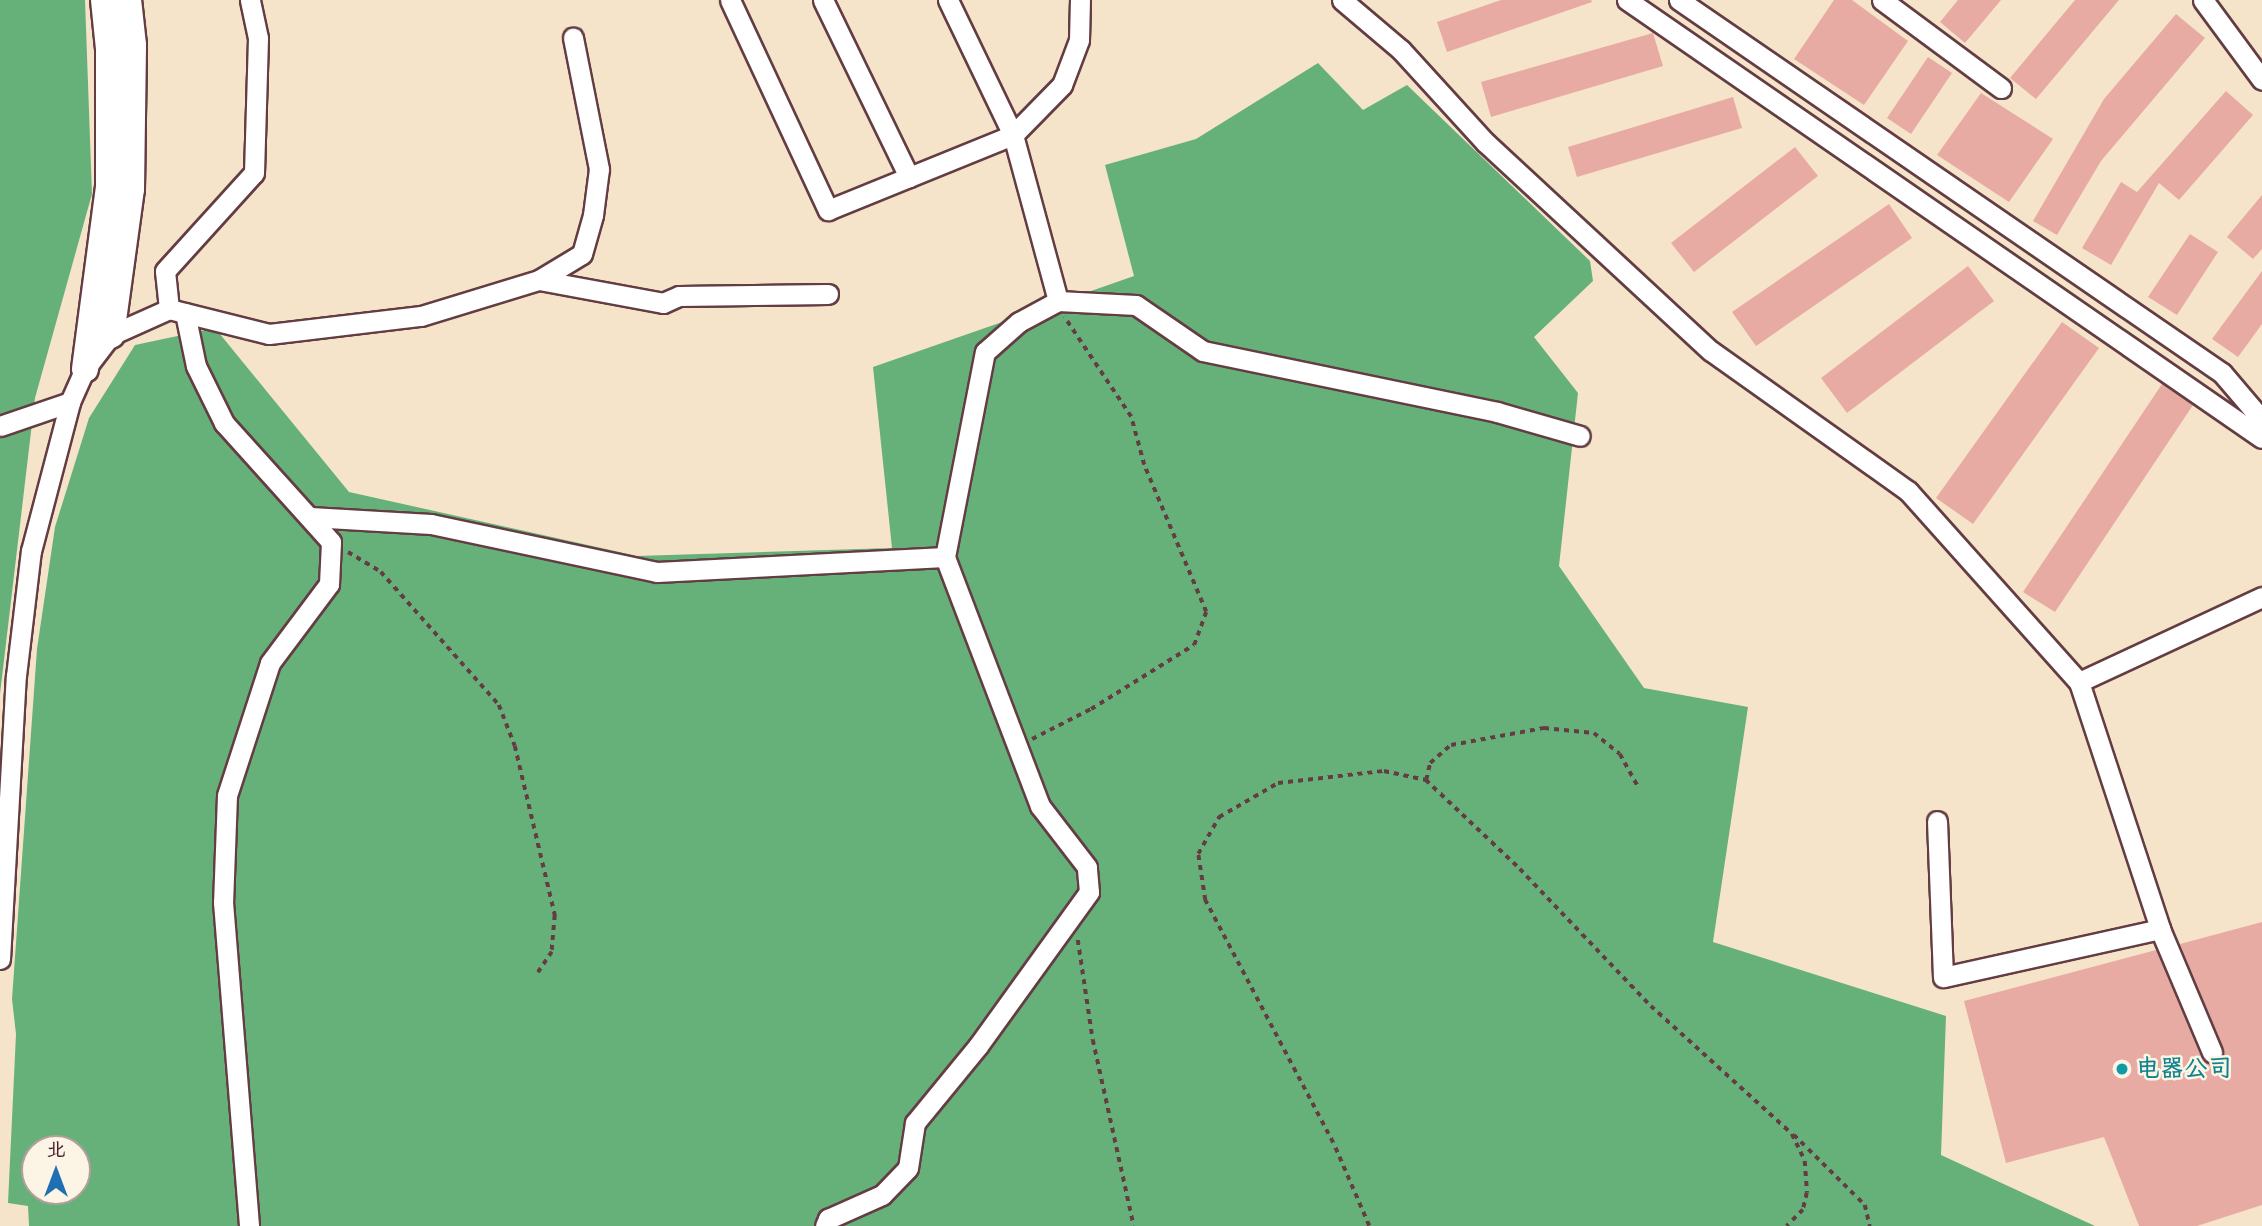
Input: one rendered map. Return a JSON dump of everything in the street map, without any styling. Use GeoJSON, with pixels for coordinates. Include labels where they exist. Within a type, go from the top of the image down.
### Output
{"type":"FeatureCollection","features":[{"type":"Feature","properties":{"kind":"street"},"geometry":{"type":"LineString","coordinates":[[85,369],[109,187],[109,49],[104,0]]}},
{"type":"Feature","properties":{"kind":"street"},"geometry":{"type":"LineString","coordinates":[[0,959],[16,676],[32,551],[70,402],[85,369],[111,335],[131,189],[133,45],[128,0]]}},
{"type":"Feature","properties":{"kind":"street"},"geometry":{"type":"LineString","coordinates":[[249,1226],[223,902],[227,796],[270,663],[329,584],[331,542],[224,423],[196,366],[165,271],[254,173],[258,38],[250,0]]}},
{"type":"Feature","properties":{"kind":"street"},"geometry":{"type":"LineString","coordinates":[[730,0],[828,210],[1013,135],[1062,85],[1079,40],[1080,0]]}},
{"type":"Feature","properties":{"kind":"street"},"geometry":{"type":"LineString","coordinates":[[823,0],[909,177]]}},
{"type":"Feature","properties":{"kind":"street"},"geometry":{"type":"LineString","coordinates":[[948,0],[1013,135],[1058,301]]}},
{"type":"Feature","properties":{"kind":"street"},"geometry":{"type":"LineString","coordinates":[[1342,0],[1401,50],[1486,143],[1711,351],[1908,491],[2079,682],[2160,929],[2212,1052]]}},
{"type":"Feature","properties":{"kind":"street"},"geometry":{"type":"LineString","coordinates":[[1627,0],[2262,438]]}},
{"type":"Feature","properties":{"kind":"street"},"geometry":{"type":"LineString","coordinates":[[1679,0],[2222,373],[2262,420]]}},
{"type":"Feature","properties":{"kind":"street"},"geometry":{"type":"LineString","coordinates":[[1882,0],[2001,88]]}},
{"type":"Feature","properties":{"kind":"street"},"geometry":{"type":"LineString","coordinates":[[2203,0],[2262,80]]}},
{"type":"Feature","properties":{"kind":"street"},"geometry":{"type":"LineString","coordinates":[[111,335],[177,311],[270,334],[421,316],[539,280],[582,254],[593,215],[598,169],[573,38]]}},
{"type":"Feature","properties":{"kind":"street"},"geometry":{"type":"LineString","coordinates":[[539,280],[663,303],[679,296],[828,294]]}},
{"type":"Feature","properties":{"kind":"street"},"geometry":{"type":"LineString","coordinates":[[825,1226],[828,1219],[882,1195],[908,1168],[915,1123],[978,1046],[1089,892],[1087,867],[1040,806],[945,557],[985,352],[1020,322],[1058,301],[1136,305],[1203,351],[1497,412],[1580,436]]}},
{"type":"Feature","properties":{"kind":"street"},"geometry":{"type":"LineString","coordinates":[[0,426],[70,402]]}},
{"type":"Feature","properties":{"kind":"street"},"geometry":{"type":"LineString","coordinates":[[310,517],[431,524],[657,572],[945,557]]}},
{"type":"Feature","properties":{"kind":"street"},"geometry":{"type":"LineString","coordinates":[[2079,682],[2262,597]]}},
{"type":"Feature","properties":{"kind":"street"},"geometry":{"type":"LineString","coordinates":[[1937,821],[1944,977],[2160,929]]}},
{"type":"Feature","properties":{"kind":"path"},"geometry":{"type":"LineString","coordinates":[[1017,746],[1091,709],[1194,645],[1206,612],[1144,465],[1130,416],[1067,324],[1058,301]]}},
{"type":"Feature","properties":{"kind":"path"},"geometry":{"type":"LineString","coordinates":[[331,542],[381,572],[499,705],[515,746],[555,915],[552,952],[538,973]]}},
{"type":"Feature","properties":{"kind":"path"},"geometry":{"type":"LineString","coordinates":[[1426,780],[1430,763],[1451,745],[1544,728],[1594,733],[1620,754],[1639,788]]}},
{"type":"Feature","properties":{"kind":"path"},"geometry":{"type":"LineString","coordinates":[[1369,1226],[1333,1143],[1205,900],[1198,854],[1219,817],[1278,783],[1384,771],[1426,780],[1520,869],[1651,1006],[1793,1134],[1865,1205],[1870,1226]]}},
{"type":"Feature","properties":{"kind":"path"},"geometry":{"type":"LineString","coordinates":[[1074,912],[1093,1040],[1134,1226]]}},
{"type":"Feature","properties":{"kind":"path"},"geometry":{"type":"LineString","coordinates":[[1787,1226],[1803,1210],[1807,1193],[1805,1161],[1793,1134]]}},
{"type":"Feature","properties":{"kind":"green space"},"geometry":{"type":"Polygon","coordinates":[[[0,0],[85,0],[92,194],[35,398],[0,694],[0,0]]]}},
{"type":"Feature","properties":{"kind":"green space"},"geometry":{"type":"Polygon","coordinates":[[[1318,63],[1363,110],[1407,85],[1590,261],[1593,281],[1534,337],[1578,393],[1559,566],[1644,688],[1748,707],[1713,942],[1946,1016],[1941,1155],[2095,1226],[29,1226],[28,1206],[21,1205],[91,1205],[91,1135],[21,1135],[21,1205],[8,1203],[16,1034],[12,999],[37,649],[55,527],[89,418],[135,345],[215,328],[349,492],[637,556],[892,548],[873,367],[1134,276],[1105,165],[1196,139],[1318,63]]]}},
{"type":"Feature","properties":{"kind":"building"},"geometry":{"type":"Polygon","coordinates":[[[1501,0],[1592,2],[1447,52],[1437,22],[1501,0]]]}},
{"type":"Feature","properties":{"kind":"building"},"geometry":{"type":"Polygon","coordinates":[[[1834,0],[1852,0],[1908,41],[1864,105],[1794,59],[1834,0]]]}},
{"type":"Feature","properties":{"kind":"building"},"geometry":{"type":"Polygon","coordinates":[[[1958,0],[2001,0],[1965,43],[1940,22],[1958,0]]]}},
{"type":"Feature","properties":{"kind":"building"},"geometry":{"type":"Polygon","coordinates":[[[2075,0],[2119,0],[2036,99],[2010,78],[2075,0]]]}},
{"type":"Feature","properties":{"kind":"building"},"geometry":{"type":"Polygon","coordinates":[[[2176,14],[2205,38],[2101,161],[2057,235],[2033,221],[2104,99],[2176,14]]]}},
{"type":"Feature","properties":{"kind":"building"},"geometry":{"type":"Polygon","coordinates":[[[1653,33],[1663,66],[1491,117],[1481,82],[1653,33]]]}},
{"type":"Feature","properties":{"kind":"building"},"geometry":{"type":"Polygon","coordinates":[[[1928,57],[1952,73],[1911,134],[1887,118],[1928,57]]]}},
{"type":"Feature","properties":{"kind":"building"},"geometry":{"type":"Polygon","coordinates":[[[2226,91],[2253,115],[2179,200],[2159,183],[2111,265],[2082,248],[2121,182],[2137,192],[2226,91]]]}},
{"type":"Feature","properties":{"kind":"building"},"geometry":{"type":"Polygon","coordinates":[[[1981,93],[2053,139],[2009,202],[1937,155],[1981,93]]]}},
{"type":"Feature","properties":{"kind":"building"},"geometry":{"type":"Polygon","coordinates":[[[1733,97],[1742,128],[1577,177],[1568,147],[1733,97]]]}},
{"type":"Feature","properties":{"kind":"building"},"geometry":{"type":"Polygon","coordinates":[[[1795,147],[1818,176],[1694,272],[1671,243],[1795,147]]]}},
{"type":"Feature","properties":{"kind":"building"},"geometry":{"type":"Polygon","coordinates":[[[2262,195],[2262,249],[2253,259],[2227,237],[2262,195]]]}},
{"type":"Feature","properties":{"kind":"building"},"geometry":{"type":"Polygon","coordinates":[[[1889,204],[1912,238],[1756,346],[1732,312],[1889,204]]]}},
{"type":"Feature","properties":{"kind":"building"},"geometry":{"type":"Polygon","coordinates":[[[2190,234],[2218,252],[2177,315],[2148,297],[2190,234]]]}},
{"type":"Feature","properties":{"kind":"building"},"geometry":{"type":"Polygon","coordinates":[[[1968,266],[1994,301],[1847,413],[1821,378],[1968,266]]]}},
{"type":"Feature","properties":{"kind":"building"},"geometry":{"type":"Polygon","coordinates":[[[2262,271],[2262,324],[2238,357],[2212,339],[2262,271]]]}},
{"type":"Feature","properties":{"kind":"building"},"geometry":{"type":"Polygon","coordinates":[[[2062,322],[2099,348],[1973,524],[1936,498],[2062,322]]]}},
{"type":"Feature","properties":{"kind":"building"},"geometry":{"type":"Polygon","coordinates":[[[2162,384],[2193,405],[2055,612],[2023,592],[2162,384]]]}},
{"type":"Feature","properties":{"kind":"building","name":"电器公司"},"geometry":{"type":"Polygon","coordinates":[[[2262,922],[2262,1205],[2197,1226],[2139,1226],[2104,1137],[2006,1163],[1964,1001],[2156,950],[2201,1057],[2216,1063],[2222,1059],[2223,1047],[2180,944],[2262,922]]]}},
{"type":"Feature","properties":{"kind":"place","name":"电器公司"},"geometry":{"type":"Point","coordinates":[2122,1069]}}]}
